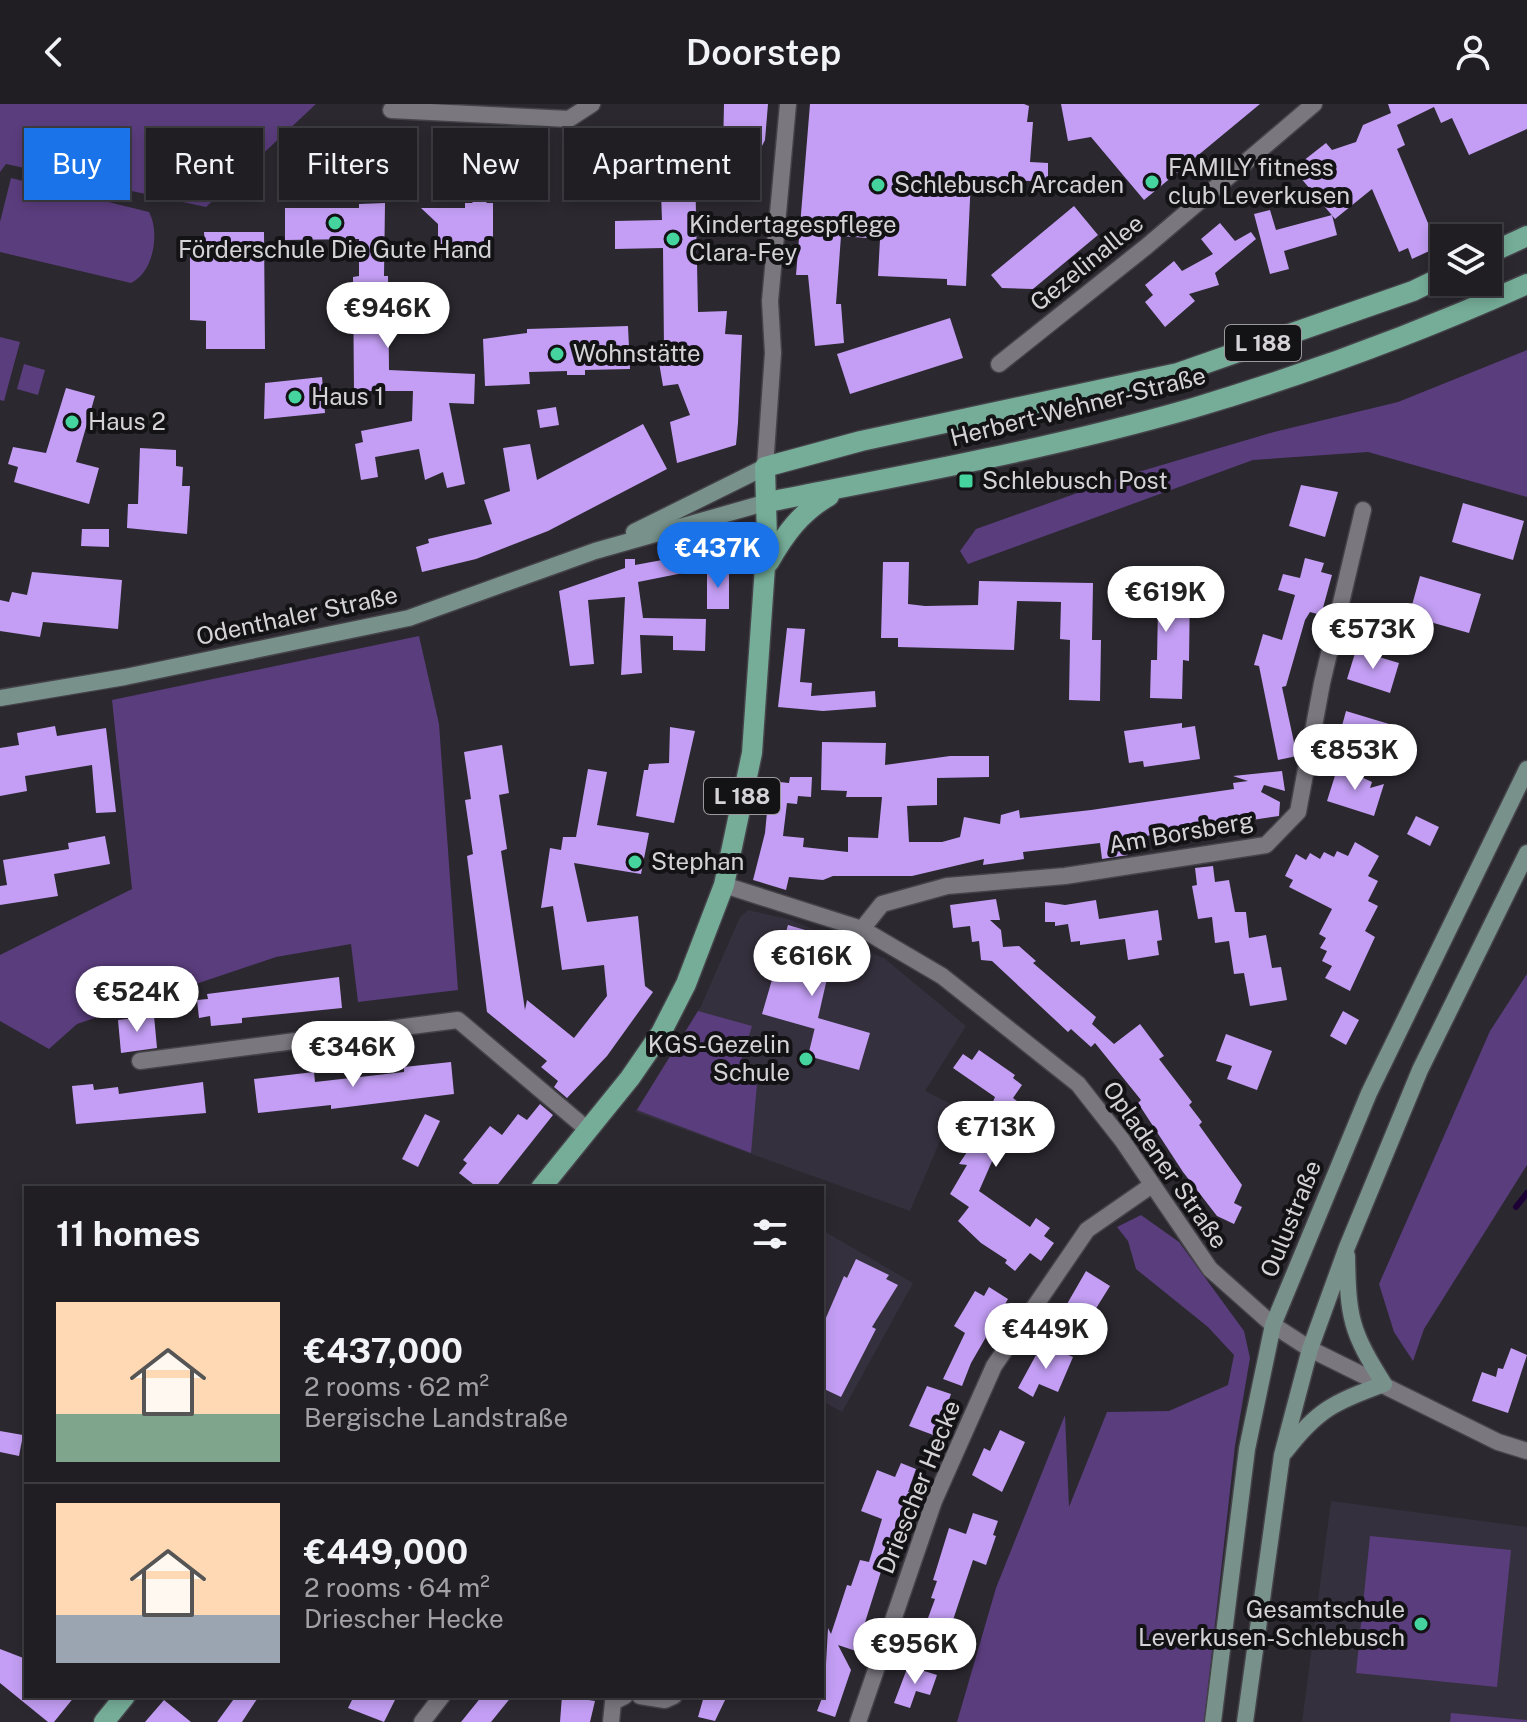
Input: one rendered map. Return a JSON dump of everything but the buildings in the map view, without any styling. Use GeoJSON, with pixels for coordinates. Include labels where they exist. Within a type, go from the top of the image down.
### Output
{"type":"FeatureCollection","features":[{"type":"Feature","properties":{"kind":"main road"},"geometry":{"type":"LineString","coordinates":[[1502,248],[1527,236]]}},
{"type":"Feature","properties":{"kind":"main road","name":"Herbert-Wehner-Straße"},"geometry":{"type":"LineString","coordinates":[[765,467],[849,444],[1178,373],[1430,283]]}},
{"type":"Feature","properties":{"kind":"main road","name":"Herbert-Wehner-Straße"},"geometry":{"type":"LineString","coordinates":[[768,502],[1013,452],[1191,408],[1364,352],[1527,284]]}},
{"type":"Feature","properties":{"kind":"main road","name":"L 188"},"geometry":{"type":"LineString","coordinates":[[543,1186],[630,1078],[673,1011],[724,885],[752,753],[768,502],[765,467]]}},
{"type":"Feature","properties":{"kind":"main road","name":"Odenthaler Straße"},"geometry":{"type":"LineString","coordinates":[[595,551],[765,467]]}},
{"type":"Feature","properties":{"kind":"main road"},"geometry":{"type":"LineString","coordinates":[[672,528],[733,536],[753,551],[764,570],[785,535],[809,508],[843,487]]}},
{"type":"Feature","properties":{"kind":"main road","name":"Odenthaler Straße"},"geometry":{"type":"LineString","coordinates":[[0,698],[125,677],[387,623],[434,611],[595,551],[768,502]]}},
{"type":"Feature","properties":{"kind":"main road","name":"Oulustraße"},"geometry":{"type":"LineString","coordinates":[[1213,1722],[1247,1449],[1273,1325],[1369,1093],[1527,769]]}},
{"type":"Feature","properties":{"kind":"main road"},"geometry":{"type":"LineString","coordinates":[[1245,1722],[1282,1455],[1310,1349],[1347,1247],[1420,1070],[1527,853]]}},
{"type":"Feature","properties":{"kind":"main road"},"geometry":{"type":"LineString","coordinates":[[1282,1455],[1310,1419],[1342,1399],[1384,1384],[1357,1341],[1347,1302],[1347,1247]]}},
{"type":"Feature","properties":{"kind":"main road"},"geometry":{"type":"LineString","coordinates":[[104,1722],[123,1698]]}},
{"type":"Feature","properties":{"kind":"street"},"geometry":{"type":"LineString","coordinates":[[391,110],[569,119],[592,104]]}},
{"type":"Feature","properties":{"kind":"street"},"geometry":{"type":"LineString","coordinates":[[765,467],[773,353],[770,301],[788,104]]}},
{"type":"Feature","properties":{"kind":"street","name":"Gezelinallee"},"geometry":{"type":"LineString","coordinates":[[999,364],[1147,246],[1314,104]]}},
{"type":"Feature","properties":{"kind":"street","name":"Am Borsberg"},"geometry":{"type":"LineString","coordinates":[[862,929],[882,904],[947,886],[1065,876],[1266,845],[1298,812],[1322,683],[1363,510]]}},
{"type":"Feature","properties":{"kind":"street","name":"Opladener Straße"},"geometry":{"type":"LineString","coordinates":[[724,885],[862,929],[942,976],[1078,1084],[1210,1269],[1273,1325],[1310,1349],[1498,1442],[1527,1451]]}},
{"type":"Feature","properties":{"kind":"street"},"geometry":{"type":"LineString","coordinates":[[140,1061],[458,1020],[588,1130]]}},
{"type":"Feature","properties":{"kind":"street","name":"Driescher Hecke"},"geometry":{"type":"LineString","coordinates":[[858,1722],[934,1501],[994,1366],[1087,1230],[1152,1185]]}},
{"type":"Feature","properties":{"kind":"street"},"geometry":{"type":"LineString","coordinates":[[422,1722],[440,1698]]}},
{"type":"Feature","properties":{"kind":"street"},"geometry":{"type":"LineString","coordinates":[[611,1722],[613,1702],[621,1698]]}},
{"type":"Feature","properties":{"kind":"shaded area"},"geometry":{"type":"Polygon","coordinates":[[[0,104],[316,104],[290,128],[279,128],[279,139],[263,154],[263,128],[146,128],[146,194],[130,191],[130,128],[24,128],[24,168],[6,164],[0,172],[0,104]]]}},
{"type":"Feature","properties":{"kind":"shaded area"},"geometry":{"type":"Polygon","coordinates":[[[11,178],[24,181],[24,200],[100,200],[149,212],[154,230],[153,251],[145,270],[131,283],[0,252],[0,222],[11,178]]]}},
{"type":"Feature","properties":{"kind":"shaded area"},"geometry":{"type":"Polygon","coordinates":[[[173,200],[213,200],[206,207],[173,200]]]}},
{"type":"Feature","properties":{"kind":"shaded area"},"geometry":{"type":"Polygon","coordinates":[[[0,337],[20,342],[4,401],[0,400],[0,337]]]}},
{"type":"Feature","properties":{"kind":"shaded area"},"geometry":{"type":"Polygon","coordinates":[[[1527,350],[1527,497],[1368,452],[1253,460],[968,564],[960,551],[976,529],[1128,475],[1274,432],[1398,402],[1527,350]]]}},
{"type":"Feature","properties":{"kind":"shaded area"},"geometry":{"type":"Polygon","coordinates":[[[24,364],[45,370],[38,395],[17,389],[24,364]]]}},
{"type":"Feature","properties":{"kind":"shaded area"},"geometry":{"type":"Polygon","coordinates":[[[419,636],[439,724],[458,990],[358,1002],[351,944],[276,957],[77,1024],[49,1049],[0,1021],[0,955],[132,889],[112,700],[419,636]]]}},
{"type":"Feature","properties":{"kind":"shaded area","name":"KGS-Gezelin Schule"},"geometry":{"type":"Polygon","coordinates":[[[748,910],[788,919],[884,958],[966,1026],[925,1091],[955,1106],[910,1211],[635,1112],[701,1006],[740,917],[748,910]]]}},
{"type":"Feature","properties":{"kind":"shaded area"},"geometry":{"type":"Polygon","coordinates":[[[1527,974],[1527,1165],[1424,1329],[1413,1361],[1394,1332],[1379,1284],[1490,1031],[1527,974]]]}},
{"type":"Feature","properties":{"kind":"shaded area"},"geometry":{"type":"Polygon","coordinates":[[[698,1011],[752,1026],[739,1067],[758,1072],[751,1153],[637,1110],[698,1011]]]}},
{"type":"Feature","properties":{"kind":"shaded area"},"geometry":{"type":"Polygon","coordinates":[[[1141,1215],[1179,1242],[1244,1331],[1250,1358],[1235,1446],[1204,1722],[957,1722],[996,1588],[1065,1415],[1069,1507],[1107,1412],[1169,1411],[1228,1385],[1234,1355],[1208,1327],[1136,1269],[1128,1241],[1117,1227],[1141,1215]]]}},
{"type":"Feature","properties":{"kind":"shaded area"},"geometry":{"type":"Polygon","coordinates":[[[824,1231],[913,1283],[842,1412],[824,1402],[824,1231]]]}},
{"type":"Feature","properties":{"kind":"shaded area","name":"Gesamtschule Leverkusen-Schlebusch"},"geometry":{"type":"Polygon","coordinates":[[[1331,1501],[1527,1527],[1527,1722],[1302,1722],[1331,1501]]]}},
{"type":"Feature","properties":{"kind":"shaded area"},"geometry":{"type":"Polygon","coordinates":[[[1370,1536],[1511,1550],[1497,1687],[1356,1673],[1370,1536]]]}},
{"type":"Feature","properties":{"kind":"shaded area"},"geometry":{"type":"Polygon","coordinates":[[[1451,1713],[1527,1720],[1527,1722],[1450,1722],[1451,1713]]]}},
{"type":"Feature","properties":{"kind":"waterway"},"geometry":{"type":"LineString","coordinates":[[1516,1207],[1527,1193]]}},
{"type":"Feature","properties":{"kind":"place","name":"FAMILY fitness club Leverkusen"},"geometry":{"type":"Point","coordinates":[1152,182]}},
{"type":"Feature","properties":{"kind":"place","name":"Schlebusch Arcaden"},"geometry":{"type":"Point","coordinates":[878,185]}},
{"type":"Feature","properties":{"kind":"place","name":"Förderschule Die Gute Hand"},"geometry":{"type":"Point","coordinates":[335,223]}},
{"type":"Feature","properties":{"kind":"place","name":"Kindertagespflege Clara-Fey"},"geometry":{"type":"Point","coordinates":[673,239]}},
{"type":"Feature","properties":{"kind":"place","name":"Wohnstätte"},"geometry":{"type":"Point","coordinates":[557,354]}},
{"type":"Feature","properties":{"kind":"place","name":"Haus 1"},"geometry":{"type":"Point","coordinates":[295,397]}},
{"type":"Feature","properties":{"kind":"place","name":"Haus 2"},"geometry":{"type":"Point","coordinates":[72,422]}},
{"type":"Feature","properties":{"kind":"place","name":"Schlebusch Post"},"geometry":{"type":"Point","coordinates":[966,481]}},
{"type":"Feature","properties":{"kind":"place","name":"Stephan"},"geometry":{"type":"Point","coordinates":[635,862]}},
{"type":"Feature","properties":{"kind":"place","name":"KGS-Gezelin Schule"},"geometry":{"type":"Point","coordinates":[806,1059]}},
{"type":"Feature","properties":{"kind":"place","name":"Gesamtschule Leverkusen-Schlebusch"},"geometry":{"type":"Point","coordinates":[1421,1624]}}]}
